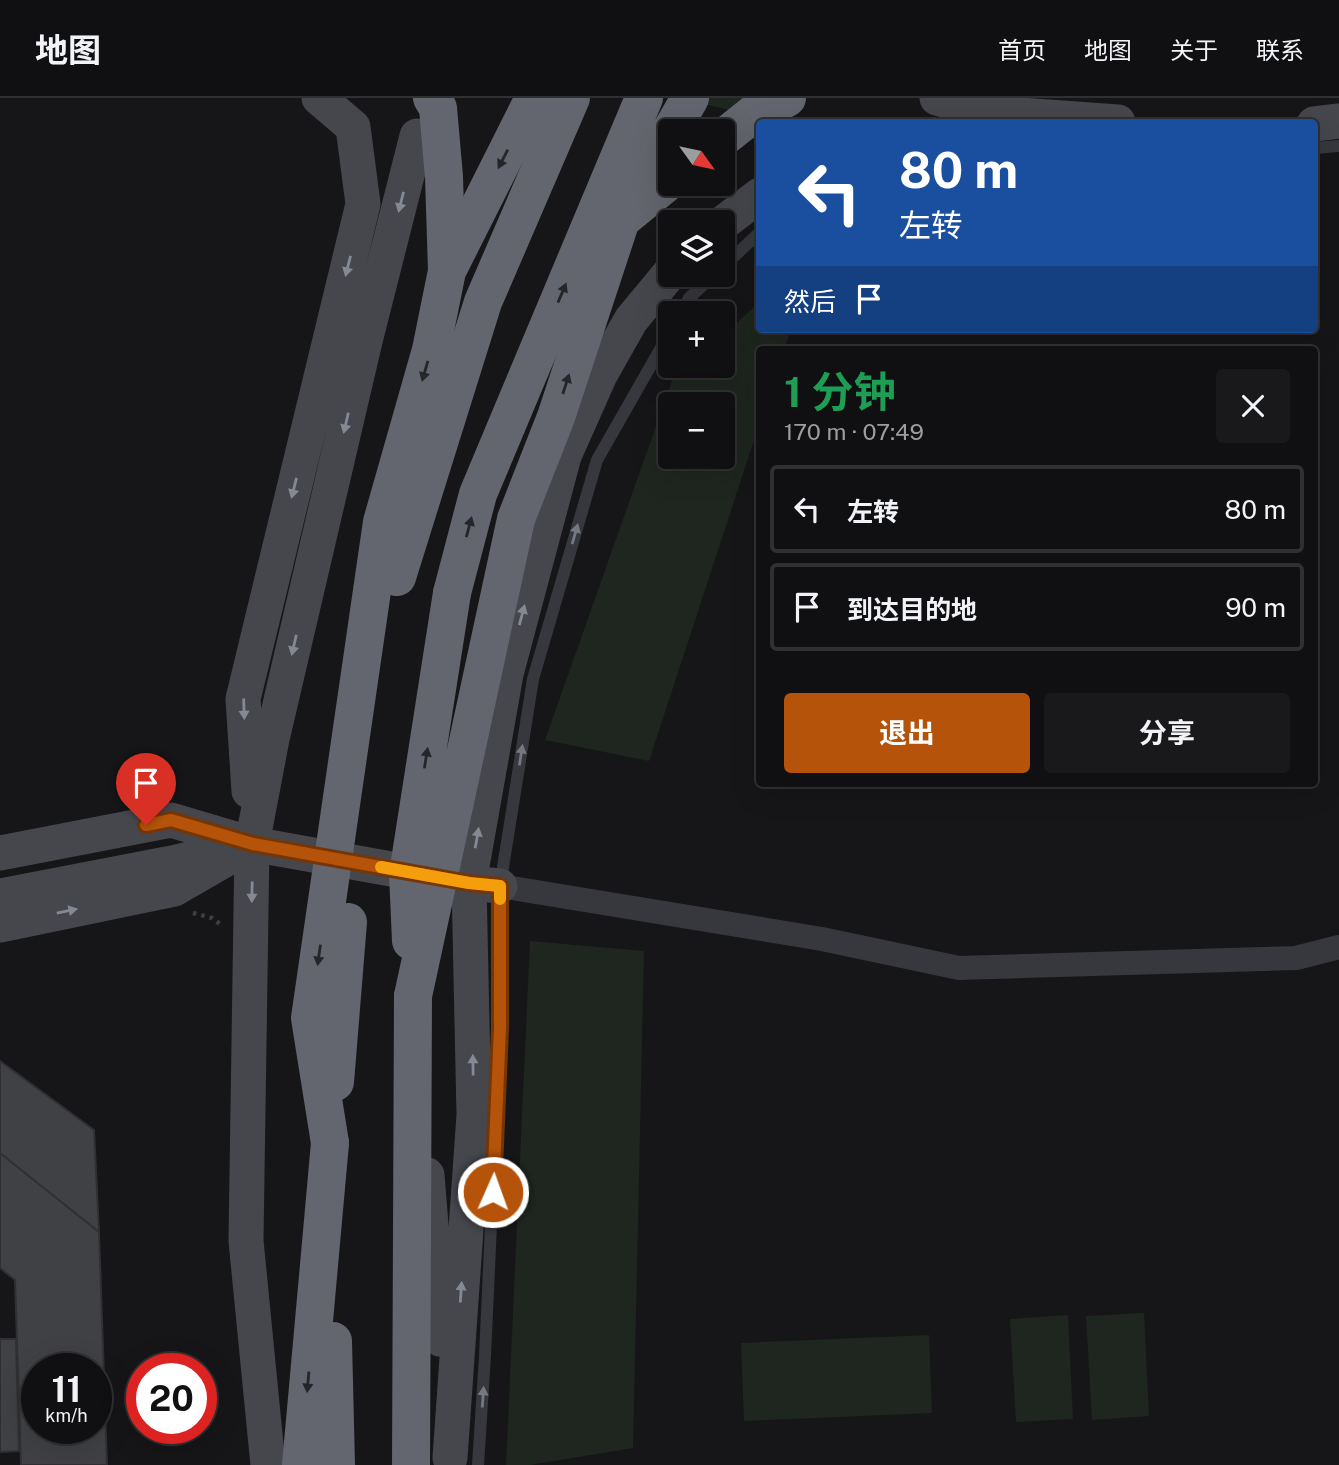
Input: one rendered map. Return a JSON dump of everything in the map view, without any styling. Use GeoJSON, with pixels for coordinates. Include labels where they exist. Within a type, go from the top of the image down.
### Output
{"type":"FeatureCollection","features":[{"type":"Feature","properties":{"kind":"highway"},"geometry":{"type":"LineString","coordinates":[[336,1465],[330,1143],[310,1018],[382,522],[431,350],[447,271],[444,177],[438,108],[432,98]]}},
{"type":"Feature","properties":{"kind":"highway"},"geometry":{"type":"LineString","coordinates":[[447,271],[534,98]]}},
{"type":"Feature","properties":{"kind":"highway"},"geometry":{"type":"LineString","coordinates":[[301,1465],[352,880],[397,577],[483,302],[571,98]]}},
{"type":"Feature","properties":{"kind":"highway"},"geometry":{"type":"LineString","coordinates":[[411,1465],[413,996],[408,874],[452,593],[478,494],[644,98]]}},
{"type":"Feature","properties":{"kind":"highway"},"geometry":{"type":"LineString","coordinates":[[678,119],[690,98]]}},
{"type":"Feature","properties":{"kind":"highway"},"geometry":{"type":"LineString","coordinates":[[735,128],[753,114],[787,98]]}},
{"type":"Feature","properties":{"kind":"highway"},"geometry":{"type":"LineString","coordinates":[[413,996],[516,519],[555,417],[621,220],[658,155]]}},
{"type":"Feature","properties":{"kind":"highway"},"geometry":{"type":"LineString","coordinates":[[621,220],[658,190]]}},
{"type":"Feature","properties":{"kind":"main road"},"geometry":{"type":"LineString","coordinates":[[268,1465],[246,1241],[253,844],[243,699],[363,204],[353,127],[318,98]]}},
{"type":"Feature","properties":{"kind":"main road"},"geometry":{"type":"LineString","coordinates":[[937,98],[993,113],[1076,119]]}},
{"type":"Feature","properties":{"kind":"main road"},"geometry":{"type":"LineString","coordinates":[[967,119],[993,113]]}},
{"type":"Feature","properties":{"kind":"main road"},"geometry":{"type":"LineString","coordinates":[[1318,124],[1339,121]]}},
{"type":"Feature","properties":{"kind":"main road"},"geometry":{"type":"LineString","coordinates":[[0,925],[174,890],[253,844],[275,726],[365,341],[417,136]]}},
{"type":"Feature","properties":{"kind":"main road"},"geometry":{"type":"LineString","coordinates":[[735,214],[756,198]]}},
{"type":"Feature","properties":{"kind":"main road"},"geometry":{"type":"LineString","coordinates":[[460,1463],[485,884],[506,674],[564,456],[600,375],[631,320],[658,287]]}},
{"type":"Feature","properties":{"kind":"main road"},"geometry":{"type":"LineString","coordinates":[[0,853],[171,820],[253,844],[485,884]]}},
{"type":"Feature","properties":{"kind":"main road"},"geometry":{"type":"LineString","coordinates":[[0,883],[172,850],[253,844]]}},
{"type":"Feature","properties":{"kind":"main road"},"geometry":{"type":"LineString","coordinates":[[0,896],[172,863],[253,844]]}},
{"type":"Feature","properties":{"kind":"main road"},"geometry":{"type":"LineString","coordinates":[[413,996],[460,1463]]}},
{"type":"Feature","properties":{"kind":"street"},"geometry":{"type":"LineString","coordinates":[[485,884],[822,939],[959,968],[1296,958],[1339,947]]}},
{"type":"Feature","properties":{"kind":"lane"},"geometry":{"type":"LineString","coordinates":[[1318,148],[1339,146]]}},
{"type":"Feature","properties":{"kind":"lane"},"geometry":{"type":"LineString","coordinates":[[735,256],[756,236]]}},
{"type":"Feature","properties":{"kind":"lane"},"geometry":{"type":"LineString","coordinates":[[687,301],[701,287]]}},
{"type":"Feature","properties":{"kind":"lane"},"geometry":{"type":"LineString","coordinates":[[485,884],[533,679],[597,460],[658,353]]}},
{"type":"Feature","properties":{"kind":"shaded area"},"geometry":{"type":"Polygon","coordinates":[[[680,98],[753,98],[729,110],[680,98]]]}},
{"type":"Feature","properties":{"kind":"shaded area"},"geometry":{"type":"Polygon","coordinates":[[[756,306],[756,333],[790,333],[785,346],[756,346],[756,434],[649,761],[545,740],[658,420],[658,469],[735,469],[735,392],[668,392],[673,378],[735,378],[735,324],[756,306]]]}},
{"type":"Feature","properties":{"kind":"shaded area"},"geometry":{"type":"Polygon","coordinates":[[[530,941],[644,951],[633,1448],[530,1465],[506,1465],[530,941]]]}},
{"type":"Feature","properties":{"kind":"shaded area"},"geometry":{"type":"Polygon","coordinates":[[[1144,1313],[1149,1416],[1092,1420],[1086,1316],[1144,1313]]]}},
{"type":"Feature","properties":{"kind":"shaded area"},"geometry":{"type":"Polygon","coordinates":[[[1068,1315],[1073,1419],[1016,1422],[1010,1319],[1068,1315]]]}},
{"type":"Feature","properties":{"kind":"shaded area"},"geometry":{"type":"Polygon","coordinates":[[[929,1335],[932,1413],[744,1421],[741,1343],[929,1335]]]}},
{"type":"Feature","properties":{"kind":"building"},"geometry":{"type":"Polygon","coordinates":[[[0,1061],[94,1130],[99,1232],[0,1153],[0,1061]]]}},
{"type":"Feature","properties":{"kind":"building"},"geometry":{"type":"Polygon","coordinates":[[[0,1153],[99,1232],[103,1353],[21,1353],[21,1444],[106,1444],[107,1465],[21,1465],[15,1280],[0,1268],[0,1153]]]}},
{"type":"Feature","properties":{"kind":"building"},"geometry":{"type":"Polygon","coordinates":[[[0,1339],[16,1339],[19,1451],[0,1452],[0,1339]]]}},
{"type":"Feature","properties":{"kind":"slow traffic"},"geometry":{"type":"LineString","coordinates":[[381,867],[500,886],[500,899]]}},
{"type":"Feature","properties":{"kind":"route"},"geometry":{"type":"LineString","coordinates":[[146,825],[171,820],[253,844],[469,883],[500,886],[500,1028],[493,1192]]}}]}
